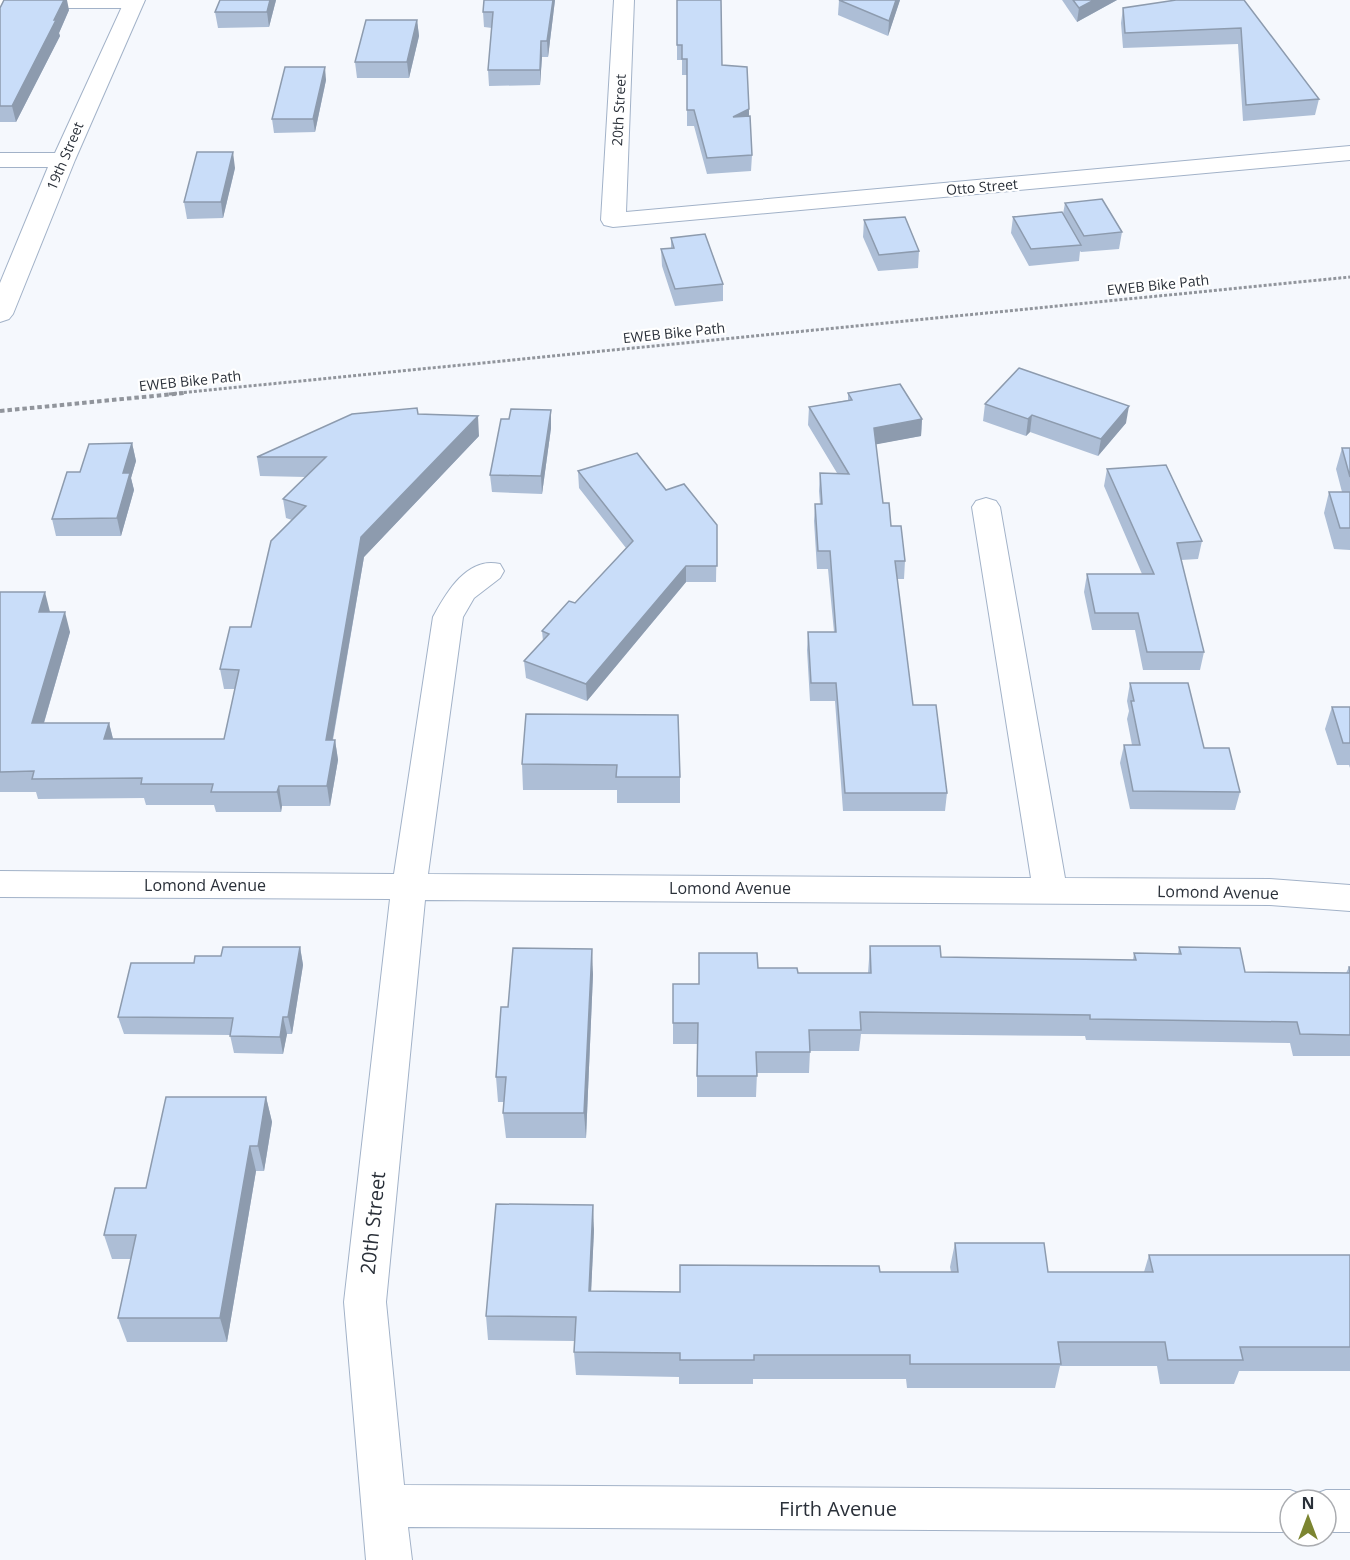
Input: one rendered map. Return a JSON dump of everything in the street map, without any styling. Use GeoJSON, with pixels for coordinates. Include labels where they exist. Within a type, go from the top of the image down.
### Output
{"type":"FeatureCollection","features":[{"type":"Feature","properties":{"kind":"street","name":"20th Street"},"geometry":{"type":"LineString","coordinates":[[614,220],[624,0]]}},
{"type":"Feature","properties":{"kind":"street"},"geometry":{"type":"LineString","coordinates":[[0,2],[134,1]]}},
{"type":"Feature","properties":{"kind":"street","name":"19th Street"},"geometry":{"type":"LineString","coordinates":[[0,314],[63,160],[134,1]]}},
{"type":"Feature","properties":{"kind":"street","name":"Otto Street"},"geometry":{"type":"LineString","coordinates":[[614,220],[1350,153]]}},
{"type":"Feature","properties":{"kind":"street"},"geometry":{"type":"LineString","coordinates":[[0,160],[63,160]]}},
{"type":"Feature","properties":{"kind":"street"},"geometry":{"type":"LineString","coordinates":[[986,507],[1050,891]]}},
{"type":"Feature","properties":{"kind":"street"},"geometry":{"type":"LineString","coordinates":[[409,886],[448,617],[462,592],[489,571]]}},
{"type":"Feature","properties":{"kind":"street","name":"Lomond Avenue"},"geometry":{"type":"LineString","coordinates":[[0,884],[1270,892],[1350,898]]}},
{"type":"Feature","properties":{"kind":"street","name":"20th Street"},"geometry":{"type":"LineString","coordinates":[[388,1560],[385,1506],[365,1302],[409,886]]}},
{"type":"Feature","properties":{"kind":"street","name":"Firth Avenue"},"geometry":{"type":"LineString","coordinates":[[385,1506],[1278,1511]]}},
{"type":"Feature","properties":{"kind":"path","name":"EWEB Bike Path"},"geometry":{"type":"LineString","coordinates":[[0,411],[1350,277]]}},
{"type":"Feature","properties":{"kind":"building"},"geometry":{"type":"Polygon","coordinates":[[[4,0],[64,0],[12,106],[0,106],[0,8],[4,0]]]}},
{"type":"Feature","properties":{"kind":"building"},"geometry":{"type":"Polygon","coordinates":[[[220,0],[270,0],[267,12],[215,12],[220,0]]]}},
{"type":"Feature","properties":{"kind":"building"},"geometry":{"type":"Polygon","coordinates":[[[484,0],[553,0],[547,41],[541,41],[540,70],[488,70],[493,12],[483,12],[484,0]]]}},
{"type":"Feature","properties":{"kind":"building"},"geometry":{"type":"Polygon","coordinates":[[[677,0],[721,0],[722,65],[747,67],[749,109],[733,117],[750,116],[752,155],[707,158],[694,110],[687,110],[687,59],[682,59],[682,45],[677,45],[677,0]]]}},
{"type":"Feature","properties":{"kind":"building"},"geometry":{"type":"Polygon","coordinates":[[[839,0],[896,0],[889,21],[839,0]]]}},
{"type":"Feature","properties":{"kind":"building"},"geometry":{"type":"Polygon","coordinates":[[[1073,0],[1094,0],[1079,8],[1073,0]]]}},
{"type":"Feature","properties":{"kind":"building"},"geometry":{"type":"Polygon","coordinates":[[[1176,0],[1244,0],[1319,99],[1246,105],[1241,28],[1125,33],[1123,8],[1176,0]]]}},
{"type":"Feature","properties":{"kind":"building"},"geometry":{"type":"Polygon","coordinates":[[[366,20],[417,20],[407,62],[355,62],[366,20]]]}},
{"type":"Feature","properties":{"kind":"building"},"geometry":{"type":"Polygon","coordinates":[[[285,67],[325,67],[313,119],[272,119],[285,67]]]}},
{"type":"Feature","properties":{"kind":"building"},"geometry":{"type":"Polygon","coordinates":[[[197,152],[233,152],[221,202],[184,202],[197,152]]]}},
{"type":"Feature","properties":{"kind":"building"},"geometry":{"type":"Polygon","coordinates":[[[1102,199],[1122,232],[1084,236],[1065,203],[1102,199]]]}},
{"type":"Feature","properties":{"kind":"building"},"geometry":{"type":"Polygon","coordinates":[[[1062,212],[1081,245],[1031,249],[1013,217],[1062,212]]]}},
{"type":"Feature","properties":{"kind":"building"},"geometry":{"type":"Polygon","coordinates":[[[905,217],[919,251],[879,255],[864,220],[905,217]]]}},
{"type":"Feature","properties":{"kind":"building"},"geometry":{"type":"Polygon","coordinates":[[[705,234],[723,284],[675,289],[661,249],[674,248],[671,238],[705,234]]]}},
{"type":"Feature","properties":{"kind":"building"},"geometry":{"type":"Polygon","coordinates":[[[1019,368],[1129,406],[1101,439],[1032,415],[1028,419],[985,404],[1019,368]]]}},
{"type":"Feature","properties":{"kind":"building"},"geometry":{"type":"Polygon","coordinates":[[[900,384],[922,419],[874,428],[883,503],[889,503],[891,526],[901,526],[905,561],[895,561],[913,705],[936,705],[947,793],[845,793],[836,683],[811,683],[808,632],[836,632],[830,551],[818,551],[815,504],[822,504],[820,473],[849,474],[809,407],[852,400],[848,393],[900,384]]]}},
{"type":"Feature","properties":{"kind":"building"},"geometry":{"type":"Polygon","coordinates":[[[417,408],[418,414],[478,416],[361,537],[326,740],[335,740],[327,786],[279,786],[277,792],[211,792],[213,784],[141,784],[142,778],[32,779],[34,771],[0,772],[0,592],[45,592],[39,612],[65,612],[32,723],[109,723],[104,739],[224,739],[239,670],[220,669],[230,627],[251,627],[271,541],[306,506],[283,499],[326,457],[257,457],[352,414],[417,408]]]}},
{"type":"Feature","properties":{"kind":"building"},"geometry":{"type":"Polygon","coordinates":[[[511,409],[551,410],[541,476],[490,475],[501,419],[509,419],[511,409]]]}},
{"type":"Feature","properties":{"kind":"building"},"geometry":{"type":"Polygon","coordinates":[[[132,443],[123,473],[130,473],[117,518],[52,519],[67,472],[80,472],[89,444],[132,443]]]}},
{"type":"Feature","properties":{"kind":"building"},"geometry":{"type":"Polygon","coordinates":[[[1342,448],[1350,448],[1350,477],[1342,448]]]}},
{"type":"Feature","properties":{"kind":"building"},"geometry":{"type":"Polygon","coordinates":[[[637,453],[666,490],[684,484],[717,525],[717,566],[686,566],[586,684],[524,661],[549,634],[542,631],[569,601],[575,603],[633,541],[578,471],[637,453]]]}},
{"type":"Feature","properties":{"kind":"building"},"geometry":{"type":"Polygon","coordinates":[[[1166,465],[1202,541],[1177,543],[1204,652],[1147,652],[1138,613],[1095,613],[1087,574],[1154,574],[1107,469],[1166,465]]]}},
{"type":"Feature","properties":{"kind":"building"},"geometry":{"type":"Polygon","coordinates":[[[1329,492],[1350,492],[1350,528],[1340,528],[1329,492]]]}},
{"type":"Feature","properties":{"kind":"building"},"geometry":{"type":"Polygon","coordinates":[[[1130,683],[1188,683],[1204,748],[1229,748],[1240,792],[1133,791],[1124,745],[1140,745],[1131,701],[1134,701],[1130,683]]]}},
{"type":"Feature","properties":{"kind":"building"},"geometry":{"type":"Polygon","coordinates":[[[1332,707],[1350,707],[1350,743],[1343,743],[1332,707]]]}},
{"type":"Feature","properties":{"kind":"building"},"geometry":{"type":"Polygon","coordinates":[[[526,714],[678,715],[680,777],[616,777],[617,765],[522,764],[526,714]]]}},
{"type":"Feature","properties":{"kind":"building"},"geometry":{"type":"Polygon","coordinates":[[[870,946],[940,946],[941,957],[1136,960],[1134,953],[1181,954],[1179,947],[1240,948],[1245,972],[1350,973],[1350,1035],[1300,1034],[1297,1022],[1090,1019],[1090,1015],[860,1012],[861,1030],[809,1030],[810,1052],[756,1052],[757,1076],[697,1076],[698,1023],[673,1023],[673,984],[699,984],[699,953],[757,953],[758,968],[797,968],[798,973],[871,973],[870,946]]]}},
{"type":"Feature","properties":{"kind":"building"},"geometry":{"type":"Polygon","coordinates":[[[223,947],[300,947],[288,1017],[283,1017],[280,1037],[230,1036],[233,1018],[118,1017],[131,963],[194,963],[195,956],[221,956],[223,947]]]}},
{"type":"Feature","properties":{"kind":"building"},"geometry":{"type":"Polygon","coordinates":[[[513,948],[592,949],[584,1113],[503,1113],[506,1077],[496,1077],[501,1007],[508,1007],[513,948]]]}},
{"type":"Feature","properties":{"kind":"building"},"geometry":{"type":"Polygon","coordinates":[[[166,1097],[266,1097],[258,1146],[250,1146],[220,1318],[118,1318],[136,1235],[104,1235],[115,1188],[146,1188],[166,1097]]]}},
{"type":"Feature","properties":{"kind":"building"},"geometry":{"type":"Polygon","coordinates":[[[496,1204],[593,1205],[589,1291],[680,1292],[680,1265],[879,1266],[880,1272],[958,1272],[955,1243],[1044,1243],[1048,1272],[1153,1272],[1149,1255],[1350,1255],[1350,1347],[1240,1347],[1243,1360],[1168,1360],[1165,1342],[1058,1342],[1061,1364],[910,1364],[910,1355],[754,1355],[754,1360],[680,1360],[680,1353],[574,1352],[576,1317],[486,1316],[496,1204]]]}}]}
